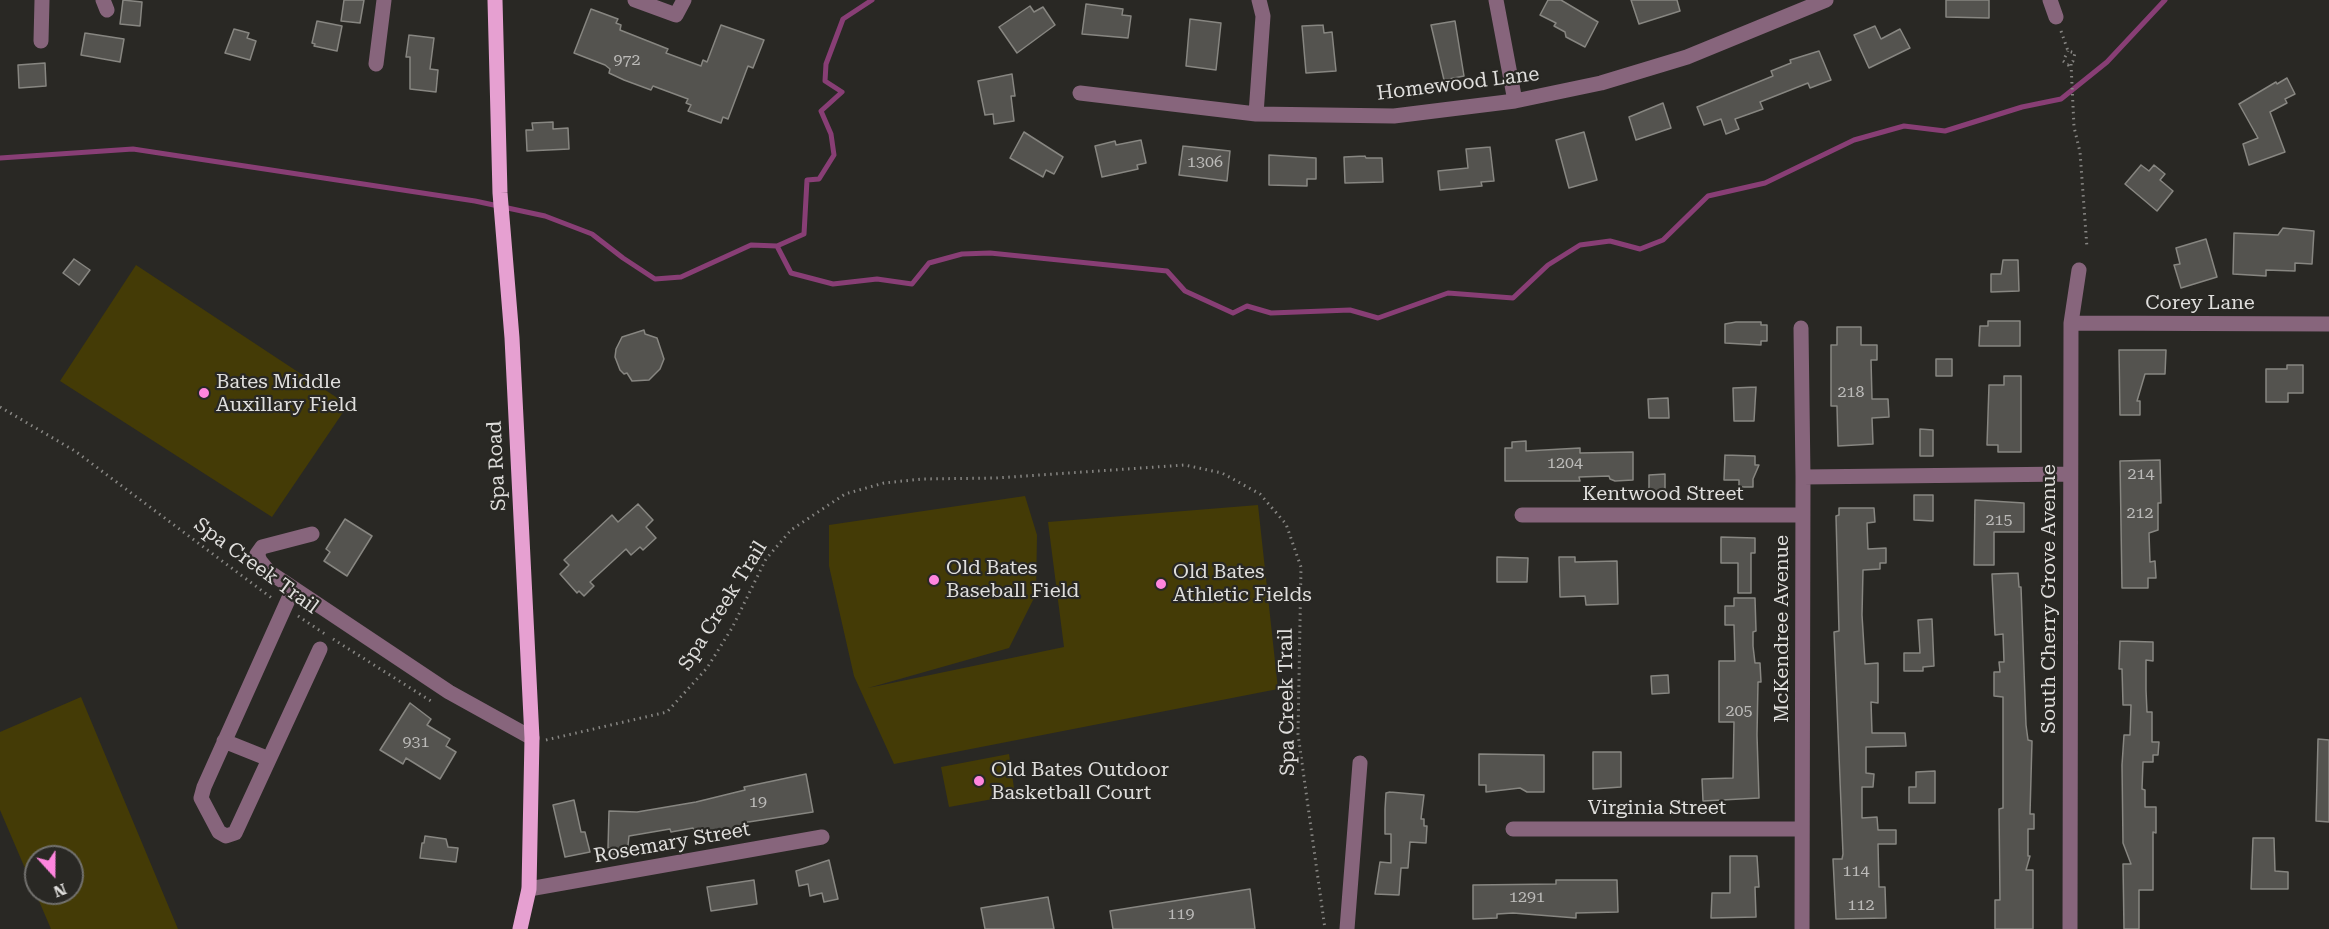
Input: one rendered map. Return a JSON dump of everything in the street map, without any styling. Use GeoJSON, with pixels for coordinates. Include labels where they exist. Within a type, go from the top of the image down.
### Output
{"type":"FeatureCollection","features":[{"type":"Feature","properties":{"kind":"main road","name":"Spa Road"},"geometry":{"type":"LineString","coordinates":[[495,0],[500,193],[512,338],[532,740],[529,889],[520,929]]}},
{"type":"Feature","properties":{"kind":"street"},"geometry":{"type":"LineString","coordinates":[[41,41],[42,0]]}},
{"type":"Feature","properties":{"kind":"street"},"geometry":{"type":"LineString","coordinates":[[376,64],[384,0]]}},
{"type":"Feature","properties":{"kind":"street"},"geometry":{"type":"LineString","coordinates":[[634,0],[676,15],[684,0]]}},
{"type":"Feature","properties":{"kind":"street"},"geometry":{"type":"LineString","coordinates":[[1256,114],[1263,16],[1259,0]]}},
{"type":"Feature","properties":{"kind":"street"},"geometry":{"type":"LineString","coordinates":[[1496,0],[1515,101]]}},
{"type":"Feature","properties":{"kind":"street","name":"Homewood Lane"},"geometry":{"type":"LineString","coordinates":[[1080,93],[1256,114],[1394,116],[1515,101],[1601,83],[1687,57],[1787,18],[1826,0]]}},
{"type":"Feature","properties":{"kind":"street"},"geometry":{"type":"LineString","coordinates":[[2050,0],[2056,18]]}},
{"type":"Feature","properties":{"kind":"street","name":"South Cherry Grove Avenue"},"geometry":{"type":"LineString","coordinates":[[2070,929],[2071,323],[2079,270]]}},
{"type":"Feature","properties":{"kind":"street","name":"Corey Lane"},"geometry":{"type":"LineString","coordinates":[[2071,323],[2329,324]]}},
{"type":"Feature","properties":{"kind":"street","name":"McKendree Avenue"},"geometry":{"type":"LineString","coordinates":[[1801,328],[1802,929]]}},
{"type":"Feature","properties":{"kind":"street"},"geometry":{"type":"LineString","coordinates":[[1803,477],[2070,474]]}},
{"type":"Feature","properties":{"kind":"street","name":"Kentwood Street"},"geometry":{"type":"LineString","coordinates":[[1522,515],[1803,515]]}},
{"type":"Feature","properties":{"kind":"street"},"geometry":{"type":"LineString","coordinates":[[312,534],[262,547],[257,554],[268,572],[293,589],[449,692],[532,740]]}},
{"type":"Feature","properties":{"kind":"street"},"geometry":{"type":"LineString","coordinates":[[293,589],[224,741],[201,798],[219,832],[226,836],[235,833],[320,649]]}},
{"type":"Feature","properties":{"kind":"street"},"geometry":{"type":"LineString","coordinates":[[224,741],[269,759]]}},
{"type":"Feature","properties":{"kind":"street"},"geometry":{"type":"LineString","coordinates":[[1347,929],[1360,763]]}},
{"type":"Feature","properties":{"kind":"street","name":"Virginia Street"},"geometry":{"type":"LineString","coordinates":[[1513,829],[1801,829]]}},
{"type":"Feature","properties":{"kind":"street","name":"Rosemary Street"},"geometry":{"type":"LineString","coordinates":[[529,889],[822,837]]}},
{"type":"Feature","properties":{"kind":"path"},"geometry":{"type":"LineString","coordinates":[[2056,18],[2068,51],[2063,61],[2071,64]]}},
{"type":"Feature","properties":{"kind":"path"},"geometry":{"type":"LineString","coordinates":[[2068,51],[2075,53],[2071,64],[2087,249]]}},
{"type":"Feature","properties":{"kind":"path","name":"Spa Creek Trail"},"geometry":{"type":"LineString","coordinates":[[0,407],[75,451],[285,607],[408,689],[439,706]]}},
{"type":"Feature","properties":{"kind":"path","name":"Spa Creek Trail"},"geometry":{"type":"LineString","coordinates":[[532,740],[666,712],[707,668],[732,628],[766,559],[791,530],[846,494],[884,483],[922,479],[996,478],[1185,465],[1222,473],[1260,494],[1286,524],[1301,567],[1298,734],[1325,929]]}},
{"type":"Feature","properties":{"kind":"shaded area","name":"Bates Middle Auxillary Field"},"geometry":{"type":"Polygon","coordinates":[[[136,265],[348,405],[272,517],[60,381],[136,265]]]}},
{"type":"Feature","properties":{"kind":"shaded area","name":"Old Bates Athletic Fields"},"geometry":{"type":"Polygon","coordinates":[[[1025,496],[1037,535],[1036,594],[1009,648],[868,688],[1064,647],[1048,522],[1258,505],[1278,689],[894,764],[854,676],[829,566],[829,525],[1025,496]]]}},
{"type":"Feature","properties":{"kind":"shaded area"},"geometry":{"type":"Polygon","coordinates":[[[81,697],[178,929],[51,929],[41,905],[84,905],[84,845],[24,845],[24,866],[0,810],[0,732],[81,697]]]}},
{"type":"Feature","properties":{"kind":"shaded area","name":"Old Bates Outdoor Basketball Court"},"geometry":{"type":"Polygon","coordinates":[[[1009,754],[1015,795],[949,807],[941,767],[1009,754]]]}},
{"type":"Feature","properties":{"kind":"building"},"geometry":{"type":"Polygon","coordinates":[[[123,0],[142,2],[140,26],[120,24],[123,0]]]}},
{"type":"Feature","properties":{"kind":"building"},"geometry":{"type":"Polygon","coordinates":[[[344,0],[364,0],[360,23],[341,21],[344,0]]]}},
{"type":"Feature","properties":{"kind":"building"},"geometry":{"type":"Polygon","coordinates":[[[1548,0],[1561,0],[1598,22],[1585,47],[1566,37],[1565,32],[1554,26],[1556,23],[1540,15],[1548,0]]]}},
{"type":"Feature","properties":{"kind":"building"},"geometry":{"type":"Polygon","coordinates":[[[1631,0],[1677,0],[1680,11],[1639,24],[1631,0]]]}},
{"type":"Feature","properties":{"kind":"building"},"geometry":{"type":"Polygon","coordinates":[[[1946,0],[1989,0],[1989,18],[1946,17],[1946,0]]]}},
{"type":"Feature","properties":{"kind":"building"},"geometry":{"type":"Polygon","coordinates":[[[1086,4],[1123,9],[1122,15],[1131,16],[1128,38],[1082,34],[1086,4]]]}},
{"type":"Feature","properties":{"kind":"building"},"geometry":{"type":"Polygon","coordinates":[[[1030,6],[1034,12],[1043,7],[1055,25],[1017,53],[999,27],[1030,6]]]}},
{"type":"Feature","properties":{"kind":"building"},"geometry":{"type":"Polygon","coordinates":[[[591,9],[618,19],[616,23],[621,25],[620,30],[668,49],[666,53],[701,66],[703,60],[707,62],[721,25],[764,40],[753,68],[748,66],[728,119],[723,117],[721,123],[688,111],[691,105],[686,103],[688,99],[653,86],[651,90],[624,80],[609,73],[610,69],[605,65],[574,53],[591,9]]]}},
{"type":"Feature","properties":{"kind":"building"},"geometry":{"type":"Polygon","coordinates":[[[1190,19],[1221,23],[1216,70],[1186,66],[1190,19]]]}},
{"type":"Feature","properties":{"kind":"building"},"geometry":{"type":"Polygon","coordinates":[[[317,21],[342,26],[337,51],[314,46],[315,44],[312,43],[317,21]]]}},
{"type":"Feature","properties":{"kind":"building"},"geometry":{"type":"Polygon","coordinates":[[[1455,21],[1464,76],[1444,80],[1431,25],[1455,21]]]}},
{"type":"Feature","properties":{"kind":"building"},"geometry":{"type":"Polygon","coordinates":[[[1323,25],[1324,33],[1332,32],[1336,71],[1306,73],[1302,26],[1323,25]]]}},
{"type":"Feature","properties":{"kind":"building"},"geometry":{"type":"Polygon","coordinates":[[[1875,26],[1881,39],[1900,29],[1910,48],[1869,68],[1854,35],[1875,26]]]}},
{"type":"Feature","properties":{"kind":"building"},"geometry":{"type":"Polygon","coordinates":[[[234,29],[249,33],[247,38],[256,41],[250,60],[225,53],[234,29]]]}},
{"type":"Feature","properties":{"kind":"building"},"geometry":{"type":"Polygon","coordinates":[[[85,33],[124,39],[120,62],[81,55],[85,33]]]}},
{"type":"Feature","properties":{"kind":"building"},"geometry":{"type":"Polygon","coordinates":[[[409,35],[434,38],[430,69],[438,70],[436,92],[410,89],[410,57],[406,57],[409,35]]]}},
{"type":"Feature","properties":{"kind":"building"},"geometry":{"type":"Polygon","coordinates":[[[1819,51],[1831,80],[1810,88],[1808,83],[1760,102],[1763,109],[1735,119],[1739,129],[1726,134],[1721,119],[1704,125],[1697,107],[1773,76],[1771,71],[1791,63],[1790,60],[1819,51]]]}},
{"type":"Feature","properties":{"kind":"building"},"geometry":{"type":"Polygon","coordinates":[[[45,63],[46,86],[19,88],[18,65],[45,63]]]}},
{"type":"Feature","properties":{"kind":"building"},"geometry":{"type":"Polygon","coordinates":[[[1012,74],[1015,96],[1011,96],[1014,121],[994,124],[993,114],[985,115],[978,81],[1012,74]]]}},
{"type":"Feature","properties":{"kind":"building"},"geometry":{"type":"Polygon","coordinates":[[[2287,78],[2295,94],[2285,99],[2287,103],[2270,112],[2285,152],[2249,165],[2243,144],[2258,138],[2239,104],[2287,78]]]}},
{"type":"Feature","properties":{"kind":"building"},"geometry":{"type":"Polygon","coordinates":[[[1663,103],[1671,128],[1636,140],[1629,117],[1663,103]]]}},
{"type":"Feature","properties":{"kind":"building"},"geometry":{"type":"Polygon","coordinates":[[[553,122],[553,129],[568,128],[569,149],[527,151],[526,130],[533,130],[532,123],[553,122]]]}},
{"type":"Feature","properties":{"kind":"building"},"geometry":{"type":"Polygon","coordinates":[[[1024,132],[1063,157],[1054,174],[1046,170],[1043,177],[1010,158],[1024,132]]]}},
{"type":"Feature","properties":{"kind":"building"},"geometry":{"type":"Polygon","coordinates":[[[1584,132],[1597,180],[1569,188],[1556,140],[1584,132]]]}},
{"type":"Feature","properties":{"kind":"building"},"geometry":{"type":"Polygon","coordinates":[[[1141,140],[1146,163],[1137,165],[1138,169],[1102,177],[1095,146],[1115,141],[1116,145],[1141,140]]]}},
{"type":"Feature","properties":{"kind":"building"},"geometry":{"type":"Polygon","coordinates":[[[1183,146],[1230,151],[1227,181],[1179,175],[1183,146]]]}},
{"type":"Feature","properties":{"kind":"building"},"geometry":{"type":"Polygon","coordinates":[[[1490,147],[1494,181],[1481,182],[1482,186],[1440,190],[1438,171],[1468,168],[1466,149],[1490,147]]]}},
{"type":"Feature","properties":{"kind":"building"},"geometry":{"type":"Polygon","coordinates":[[[1269,155],[1316,158],[1316,179],[1307,179],[1307,186],[1269,185],[1269,155]]]}},
{"type":"Feature","properties":{"kind":"building"},"geometry":{"type":"Polygon","coordinates":[[[1365,156],[1366,158],[1382,158],[1383,182],[1345,183],[1344,157],[1365,156]]]}},
{"type":"Feature","properties":{"kind":"building"},"geometry":{"type":"Polygon","coordinates":[[[2141,165],[2149,171],[2154,165],[2165,174],[2160,180],[2173,191],[2157,211],[2125,184],[2141,165]]]}},
{"type":"Feature","properties":{"kind":"building"},"geometry":{"type":"Polygon","coordinates":[[[2283,228],[2314,231],[2312,264],[2295,263],[2295,271],[2266,270],[2266,276],[2233,274],[2234,233],[2278,235],[2283,228]]]}},
{"type":"Feature","properties":{"kind":"building"},"geometry":{"type":"Polygon","coordinates":[[[2206,239],[2217,277],[2181,288],[2174,265],[2180,264],[2176,248],[2206,239]]]}},
{"type":"Feature","properties":{"kind":"building"},"geometry":{"type":"Polygon","coordinates":[[[74,259],[90,270],[79,285],[63,273],[74,259]]]}},
{"type":"Feature","properties":{"kind":"building"},"geometry":{"type":"Polygon","coordinates":[[[2003,260],[2018,260],[2019,291],[1991,292],[1991,274],[2001,274],[2003,260]]]}},
{"type":"Feature","properties":{"kind":"building"},"geometry":{"type":"Polygon","coordinates":[[[1988,321],[2020,321],[2020,346],[1979,346],[1980,326],[1988,326],[1988,321]]]}},
{"type":"Feature","properties":{"kind":"building"},"geometry":{"type":"Polygon","coordinates":[[[1761,322],[1761,325],[1767,325],[1767,341],[1761,341],[1761,345],[1725,343],[1725,324],[1761,322]]]}},
{"type":"Feature","properties":{"kind":"building"},"geometry":{"type":"Polygon","coordinates":[[[1837,327],[1861,327],[1861,345],[1877,345],[1877,360],[1871,360],[1872,399],[1888,399],[1889,417],[1872,418],[1873,444],[1838,446],[1837,406],[1831,406],[1831,345],[1837,345],[1837,327]]]}},
{"type":"Feature","properties":{"kind":"building"},"geometry":{"type":"Polygon","coordinates":[[[644,330],[645,334],[657,338],[664,359],[660,369],[649,380],[632,381],[627,373],[624,374],[620,370],[615,357],[616,349],[622,337],[644,330]]]}},
{"type":"Feature","properties":{"kind":"building"},"geometry":{"type":"Polygon","coordinates":[[[2119,350],[2166,350],[2165,374],[2145,374],[2137,401],[2140,401],[2140,415],[2120,415],[2119,350]]]}},
{"type":"Feature","properties":{"kind":"building"},"geometry":{"type":"Polygon","coordinates":[[[1936,359],[1952,359],[1952,376],[1936,376],[1936,359]]]}},
{"type":"Feature","properties":{"kind":"building"},"geometry":{"type":"Polygon","coordinates":[[[2287,365],[2303,365],[2303,393],[2288,393],[2288,402],[2266,402],[2266,369],[2287,369],[2287,365]]]}},
{"type":"Feature","properties":{"kind":"building"},"geometry":{"type":"Polygon","coordinates":[[[2004,376],[2021,376],[2021,452],[1998,452],[1998,445],[1987,445],[1989,385],[2004,385],[2004,376]]]}},
{"type":"Feature","properties":{"kind":"building"},"geometry":{"type":"Polygon","coordinates":[[[1756,387],[1754,421],[1734,421],[1733,388],[1756,387]]]}},
{"type":"Feature","properties":{"kind":"building"},"geometry":{"type":"Polygon","coordinates":[[[1668,398],[1669,418],[1649,418],[1648,399],[1668,398]]]}},
{"type":"Feature","properties":{"kind":"building"},"geometry":{"type":"Polygon","coordinates":[[[1920,429],[1933,430],[1933,456],[1920,456],[1920,429]]]}},
{"type":"Feature","properties":{"kind":"building"},"geometry":{"type":"Polygon","coordinates":[[[1526,441],[1526,451],[1580,448],[1580,453],[1633,452],[1633,480],[1615,481],[1609,476],[1579,477],[1580,481],[1505,481],[1505,448],[1512,448],[1512,442],[1526,441]]]}},
{"type":"Feature","properties":{"kind":"building"},"geometry":{"type":"Polygon","coordinates":[[[1725,455],[1755,456],[1755,465],[1759,465],[1753,479],[1753,487],[1739,487],[1739,480],[1724,480],[1725,455]]]}},
{"type":"Feature","properties":{"kind":"building"},"geometry":{"type":"Polygon","coordinates":[[[2160,460],[2161,503],[2158,503],[2158,530],[2149,533],[2150,562],[2155,561],[2156,578],[2148,578],[2148,588],[2122,588],[2120,461],[2160,460]]]}},
{"type":"Feature","properties":{"kind":"building"},"geometry":{"type":"Polygon","coordinates":[[[1665,474],[1665,492],[1649,492],[1649,475],[1665,474]]]}},
{"type":"Feature","properties":{"kind":"building"},"geometry":{"type":"Polygon","coordinates":[[[1914,495],[1933,495],[1933,521],[1914,520],[1914,495]]]}},
{"type":"Feature","properties":{"kind":"building"},"geometry":{"type":"Polygon","coordinates":[[[1975,500],[2024,503],[2024,532],[1994,532],[1994,565],[1974,565],[1975,500]]]}},
{"type":"Feature","properties":{"kind":"building"},"geometry":{"type":"Polygon","coordinates":[[[638,504],[653,520],[646,527],[656,538],[643,550],[640,547],[631,555],[626,549],[590,582],[594,586],[584,596],[579,591],[577,593],[560,574],[569,565],[564,560],[612,515],[618,522],[638,504]]]}},
{"type":"Feature","properties":{"kind":"building"},"geometry":{"type":"Polygon","coordinates":[[[1839,508],[1874,508],[1875,522],[1867,523],[1868,549],[1886,548],[1886,563],[1880,563],[1880,569],[1863,570],[1862,615],[1865,664],[1878,663],[1878,703],[1871,702],[1872,733],[1905,733],[1906,746],[1866,747],[1866,773],[1874,774],[1873,787],[1862,787],[1862,818],[1877,817],[1878,830],[1896,830],[1896,844],[1878,844],[1879,887],[1885,887],[1886,918],[1836,919],[1833,859],[1842,859],[1843,854],[1834,632],[1839,631],[1836,516],[1839,515],[1839,508]]]}},
{"type":"Feature","properties":{"kind":"building"},"geometry":{"type":"Polygon","coordinates":[[[345,519],[372,536],[347,576],[324,561],[330,552],[326,549],[345,519]]]}},
{"type":"Feature","properties":{"kind":"building"},"geometry":{"type":"Polygon","coordinates":[[[1721,537],[1755,538],[1755,553],[1751,553],[1751,593],[1738,593],[1738,563],[1721,563],[1721,537]]]}},
{"type":"Feature","properties":{"kind":"building"},"geometry":{"type":"Polygon","coordinates":[[[1497,557],[1528,558],[1527,582],[1497,582],[1497,557]]]}},
{"type":"Feature","properties":{"kind":"building"},"geometry":{"type":"Polygon","coordinates":[[[1559,557],[1575,557],[1575,562],[1617,561],[1618,604],[1586,605],[1585,596],[1560,597],[1559,557]]]}},
{"type":"Feature","properties":{"kind":"building"},"geometry":{"type":"Polygon","coordinates":[[[2018,573],[2019,587],[2021,587],[2026,725],[2028,740],[2032,741],[2030,814],[2034,814],[2034,829],[2028,829],[2028,856],[2030,856],[2026,870],[2033,870],[2033,929],[1995,929],[1995,900],[2000,900],[1999,809],[2003,808],[2003,697],[1994,696],[1994,672],[2000,672],[1999,662],[2004,662],[2003,634],[1995,635],[1992,574],[2018,573]]]}},
{"type":"Feature","properties":{"kind":"building"},"geometry":{"type":"Polygon","coordinates":[[[1734,598],[1755,598],[1756,631],[1753,632],[1753,646],[1755,663],[1760,663],[1761,682],[1758,682],[1757,735],[1759,798],[1703,801],[1702,779],[1733,778],[1734,722],[1719,722],[1719,661],[1735,661],[1734,625],[1725,625],[1725,606],[1734,606],[1734,598]]]}},
{"type":"Feature","properties":{"kind":"building"},"geometry":{"type":"Polygon","coordinates":[[[1932,619],[1934,666],[1923,667],[1923,671],[1904,671],[1904,653],[1920,653],[1918,620],[1932,619]]]}},
{"type":"Feature","properties":{"kind":"building"},"geometry":{"type":"Polygon","coordinates":[[[2120,641],[2153,642],[2153,661],[2146,660],[2147,712],[2152,712],[2152,742],[2159,742],[2158,755],[2153,755],[2153,762],[2143,762],[2142,789],[2145,790],[2145,807],[2156,807],[2156,833],[2153,832],[2153,890],[2139,890],[2139,929],[2124,929],[2123,864],[2131,864],[2123,843],[2122,765],[2124,735],[2130,735],[2131,705],[2123,705],[2122,669],[2119,669],[2120,641]]]}},
{"type":"Feature","properties":{"kind":"building"},"geometry":{"type":"Polygon","coordinates":[[[1668,675],[1669,693],[1652,694],[1651,676],[1668,675]]]}},
{"type":"Feature","properties":{"kind":"building"},"geometry":{"type":"Polygon","coordinates":[[[410,703],[431,719],[427,725],[450,739],[446,746],[456,752],[440,779],[406,758],[403,764],[380,750],[410,703]]]}},
{"type":"Feature","properties":{"kind":"building"},"geometry":{"type":"Polygon","coordinates":[[[2318,739],[2329,740],[2329,822],[2316,821],[2318,739]]]}},
{"type":"Feature","properties":{"kind":"building"},"geometry":{"type":"Polygon","coordinates":[[[1593,752],[1621,752],[1621,787],[1593,789],[1593,752]]]}},
{"type":"Feature","properties":{"kind":"building"},"geometry":{"type":"Polygon","coordinates":[[[1479,754],[1544,755],[1544,792],[1527,792],[1520,788],[1486,792],[1486,785],[1479,785],[1479,754]]]}},
{"type":"Feature","properties":{"kind":"building"},"geometry":{"type":"Polygon","coordinates":[[[1935,771],[1935,803],[1909,803],[1909,787],[1916,787],[1916,772],[1935,771]]]}},
{"type":"Feature","properties":{"kind":"building"},"geometry":{"type":"Polygon","coordinates":[[[806,774],[813,812],[742,823],[742,827],[697,835],[693,828],[671,832],[670,829],[629,836],[627,855],[610,854],[611,848],[608,848],[609,811],[637,812],[696,802],[745,790],[744,787],[806,774]]]}},
{"type":"Feature","properties":{"kind":"building"},"geometry":{"type":"Polygon","coordinates":[[[1386,793],[1424,795],[1421,819],[1424,819],[1424,826],[1427,826],[1426,843],[1410,842],[1408,868],[1401,868],[1399,895],[1375,894],[1380,862],[1391,863],[1391,834],[1385,834],[1386,793]]]}},
{"type":"Feature","properties":{"kind":"building"},"geometry":{"type":"Polygon","coordinates":[[[574,800],[581,832],[585,832],[590,852],[565,857],[553,805],[574,800]]]}},
{"type":"Feature","properties":{"kind":"building"},"geometry":{"type":"Polygon","coordinates":[[[425,836],[446,839],[448,847],[458,848],[456,862],[420,858],[425,836]]]}},
{"type":"Feature","properties":{"kind":"building"},"geometry":{"type":"Polygon","coordinates":[[[2253,838],[2274,838],[2275,871],[2288,872],[2288,889],[2251,889],[2253,838]]]}},
{"type":"Feature","properties":{"kind":"building"},"geometry":{"type":"Polygon","coordinates":[[[1730,856],[1757,856],[1759,887],[1755,887],[1756,917],[1711,918],[1712,893],[1730,893],[1730,856]]]}},
{"type":"Feature","properties":{"kind":"building"},"geometry":{"type":"Polygon","coordinates":[[[829,860],[838,899],[824,902],[822,893],[810,896],[808,884],[799,886],[796,871],[829,860]]]}},
{"type":"Feature","properties":{"kind":"building"},"geometry":{"type":"Polygon","coordinates":[[[754,880],[757,904],[711,911],[707,887],[754,880]]]}},
{"type":"Feature","properties":{"kind":"building"},"geometry":{"type":"Polygon","coordinates":[[[1556,880],[1617,880],[1618,912],[1576,913],[1576,918],[1513,913],[1497,914],[1497,918],[1473,919],[1473,885],[1556,884],[1556,880]]]}},
{"type":"Feature","properties":{"kind":"building"},"geometry":{"type":"Polygon","coordinates":[[[1250,889],[1255,929],[1113,929],[1110,911],[1250,889]]]}},
{"type":"Feature","properties":{"kind":"building"},"geometry":{"type":"Polygon","coordinates":[[[1048,897],[1054,929],[985,929],[981,908],[1048,897]]]}},
{"type":"Feature","properties":{"kind":"waterway"},"geometry":{"type":"LineString","coordinates":[[777,246],[804,234],[807,180],[819,179],[834,155],[831,134],[821,111],[842,92],[825,81],[826,64],[843,19],[872,0]]}},
{"type":"Feature","properties":{"kind":"waterway"},"geometry":{"type":"LineString","coordinates":[[0,158],[133,149],[475,201],[545,216],[592,234],[655,279],[681,277],[751,245],[777,246],[791,273],[833,284],[877,279],[912,284],[929,263],[962,254],[990,253],[1167,271],[1185,291],[1233,313],[1247,306],[1271,313],[1350,310],[1378,318],[1448,293],[1513,298],[1548,265],[1580,245],[1610,241],[1640,249],[1663,240],[1708,196],[1765,183],[1854,140],[1904,126],[1945,131],[2022,107],[2061,99],[2107,62],[2165,0]]}},
{"type":"Feature","properties":{"kind":"place","name":"Bates Middle Auxillary Field"},"geometry":{"type":"Point","coordinates":[204,393]}},
{"type":"Feature","properties":{"kind":"place","name":"Old Bates Baseball Field"},"geometry":{"type":"Point","coordinates":[934,580]}},
{"type":"Feature","properties":{"kind":"place","name":"Old Bates Athletic Fields"},"geometry":{"type":"Point","coordinates":[1161,584]}},
{"type":"Feature","properties":{"kind":"place","name":"Old Bates Outdoor Basketball Court"},"geometry":{"type":"Point","coordinates":[979,781]}}]}
